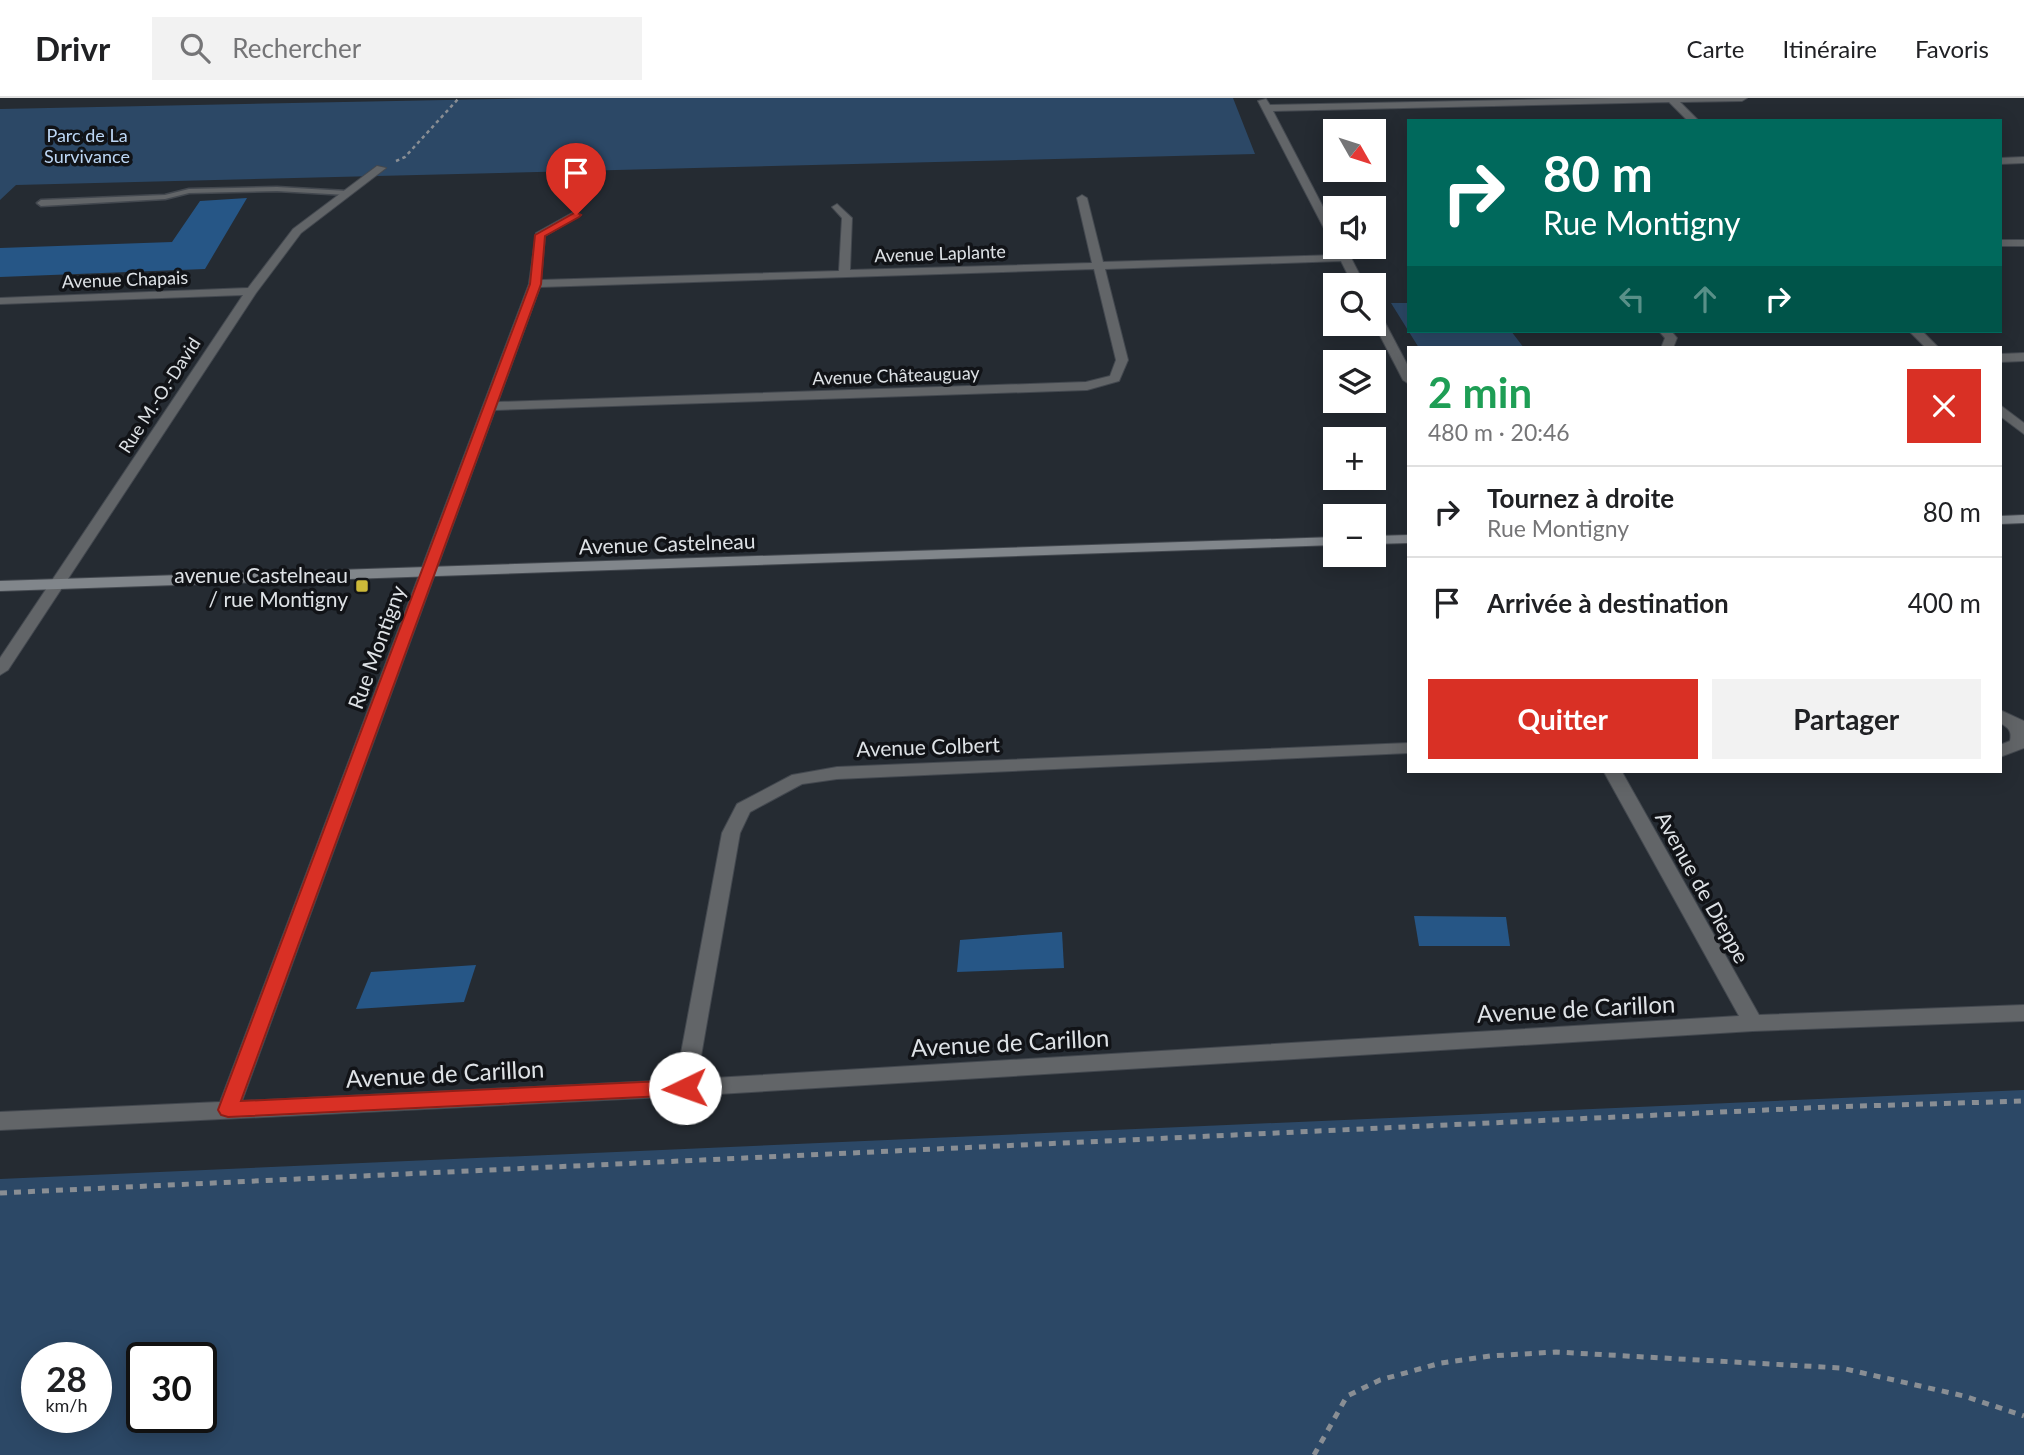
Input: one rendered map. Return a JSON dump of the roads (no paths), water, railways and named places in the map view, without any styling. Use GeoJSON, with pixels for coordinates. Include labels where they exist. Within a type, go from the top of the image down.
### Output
{"type":"FeatureCollection","features":[{"type":"Feature","properties":{"kind":"street"},"geometry":{"type":"LineString","coordinates":[[1323,217],[1264,103],[1742,98]]}},
{"type":"Feature","properties":{"kind":"street"},"geometry":{"type":"LineString","coordinates":[[1672,99],[1692,119]]}},
{"type":"Feature","properties":{"kind":"street"},"geometry":{"type":"LineString","coordinates":[[2002,160],[2024,160]]}},
{"type":"Feature","properties":{"kind":"street","name":"Rue M.-O.-David"},"geometry":{"type":"LineString","coordinates":[[0,670],[251,291],[297,231],[381,168]]}},
{"type":"Feature","properties":{"kind":"street","name":"Avenue Châteauguay"},"geometry":{"type":"LineString","coordinates":[[489,405],[1087,386],[1108,382],[1115,378],[1122,360],[1082,198]]}},
{"type":"Feature","properties":{"kind":"street"},"geometry":{"type":"LineString","coordinates":[[837,206],[847,218],[844,274]]}},
{"type":"Feature","properties":{"kind":"street","name":"Rue Montigny"},"geometry":{"type":"LineString","coordinates":[[228,1110],[536,284],[540,235],[576,215]]}},
{"type":"Feature","properties":{"kind":"street"},"geometry":{"type":"LineString","coordinates":[[2002,243],[2024,243]]}},
{"type":"Feature","properties":{"kind":"street","name":"Avenue Laplante"},"geometry":{"type":"LineString","coordinates":[[536,284],[1323,259]]}},
{"type":"Feature","properties":{"kind":"street","name":"Avenue Chapais"},"geometry":{"type":"LineString","coordinates":[[0,301],[251,291]]}},
{"type":"Feature","properties":{"kind":"street"},"geometry":{"type":"LineString","coordinates":[[1917,333],[1931,346]]}},
{"type":"Feature","properties":{"kind":"street"},"geometry":{"type":"LineString","coordinates":[[1386,335],[1407,373]]}},
{"type":"Feature","properties":{"kind":"street"},"geometry":{"type":"LineString","coordinates":[[2002,358],[2024,357]]}},
{"type":"Feature","properties":{"kind":"street"},"geometry":{"type":"LineString","coordinates":[[2002,411],[2024,430]]}},
{"type":"Feature","properties":{"kind":"street"},"geometry":{"type":"LineString","coordinates":[[2002,520],[2024,519]]}},
{"type":"Feature","properties":{"kind":"street"},"geometry":{"type":"LineString","coordinates":[[1386,540],[1407,539]]}},
{"type":"Feature","properties":{"kind":"street","name":"Avenue Castelneau"},"geometry":{"type":"LineString","coordinates":[[0,586],[1323,541]]}},
{"type":"Feature","properties":{"kind":"street"},"geometry":{"type":"LineString","coordinates":[[2002,716],[2020,726],[2018,744],[2002,751]]}},
{"type":"Feature","properties":{"kind":"street","name":"Avenue Colbert"},"geometry":{"type":"LineString","coordinates":[[685,1088],[732,833],[743,808],[798,779],[837,773],[1407,748]]}},
{"type":"Feature","properties":{"kind":"street","name":"Avenue de Dieppe"},"geometry":{"type":"LineString","coordinates":[[1614,773],[1753,1023]]}},
{"type":"Feature","properties":{"kind":"street","name":"Avenue de Carillon"},"geometry":{"type":"LineString","coordinates":[[0,1121],[685,1088],[1753,1023],[2024,1013]]}},
{"type":"Feature","properties":{"kind":"lane"},"geometry":{"type":"LineString","coordinates":[[41,203],[165,197],[189,191],[220,190],[277,189],[347,194]]}},
{"type":"Feature","properties":{"kind":"place","name":"avenue Castelneau / rue Montigny"},"geometry":{"type":"Point","coordinates":[362,586]}},
{"type":"Feature","properties":{"kind":"park label","name":"Parc de La Survivance"},"geometry":{"type":"Point","coordinates":[87,145]}}]}
